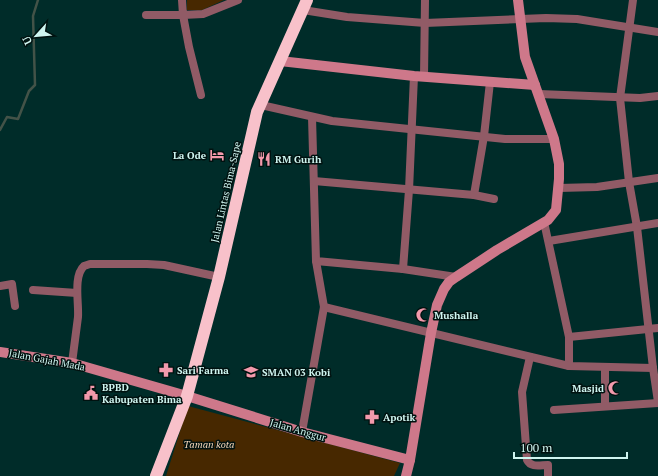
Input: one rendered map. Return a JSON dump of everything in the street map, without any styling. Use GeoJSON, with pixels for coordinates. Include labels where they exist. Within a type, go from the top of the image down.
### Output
{"type":"FeatureCollection","features":[{"type":"Feature","properties":{"kind":"highway","name":"Jalan Lintas Bima-Sape"},"geometry":{"type":"LineString","coordinates":[[156,476],[187,396],[219,277],[256,120],[304,3]]}},
{"type":"Feature","properties":{"kind":"street"},"geometry":{"type":"LineString","coordinates":[[182,0],[183,15],[189,47],[201,95]]}},
{"type":"Feature","properties":{"kind":"street"},"geometry":{"type":"LineString","coordinates":[[146,15],[203,14],[238,0]]}},
{"type":"Feature","properties":{"kind":"street"},"geometry":{"type":"LineString","coordinates":[[404,269],[409,190],[410,130],[419,76],[425,23],[425,0]]}},
{"type":"Feature","properties":{"kind":"street"},"geometry":{"type":"LineString","coordinates":[[406,476],[431,333],[437,305],[444,289],[456,277],[497,250],[548,220],[556,210],[559,188],[559,164],[554,139],[525,57],[518,0]]}},
{"type":"Feature","properties":{"kind":"street"},"geometry":{"type":"LineString","coordinates":[[554,410],[658,402],[637,227],[629,182],[620,98],[632,0]]}},
{"type":"Feature","properties":{"kind":"street"},"geometry":{"type":"LineString","coordinates":[[304,3],[334,16],[425,23],[546,18],[577,20],[658,32]]}},
{"type":"Feature","properties":{"kind":"street"},"geometry":{"type":"LineString","coordinates":[[280,61],[490,82],[537,90],[620,98],[658,96]]}},
{"type":"Feature","properties":{"kind":"street"},"geometry":{"type":"LineString","coordinates":[[474,196],[484,136],[490,82]]}},
{"type":"Feature","properties":{"kind":"street"},"geometry":{"type":"LineString","coordinates":[[261,105],[332,121],[505,139],[554,139]]}},
{"type":"Feature","properties":{"kind":"street"},"geometry":{"type":"LineString","coordinates":[[302,432],[324,307],[316,261],[312,117]]}},
{"type":"Feature","properties":{"kind":"street"},"geometry":{"type":"LineString","coordinates":[[559,188],[597,187],[658,178]]}},
{"type":"Feature","properties":{"kind":"street"},"geometry":{"type":"LineString","coordinates":[[314,181],[494,199]]}},
{"type":"Feature","properties":{"kind":"street"},"geometry":{"type":"LineString","coordinates":[[544,222],[569,337],[569,366]]}},
{"type":"Feature","properties":{"kind":"street"},"geometry":{"type":"LineString","coordinates":[[549,241],[658,223]]}},
{"type":"Feature","properties":{"kind":"street"},"geometry":{"type":"LineString","coordinates":[[316,261],[404,269],[456,277]]}},
{"type":"Feature","properties":{"kind":"street"},"geometry":{"type":"LineString","coordinates":[[72,363],[78,316],[77,292],[80,271],[86,264],[164,265],[219,277]]}},
{"type":"Feature","properties":{"kind":"street"},"geometry":{"type":"LineString","coordinates":[[0,286],[12,284],[15,306]]}},
{"type":"Feature","properties":{"kind":"street"},"geometry":{"type":"LineString","coordinates":[[33,290],[77,292]]}},
{"type":"Feature","properties":{"kind":"street"},"geometry":{"type":"LineString","coordinates":[[324,307],[569,366],[653,368]]}},
{"type":"Feature","properties":{"kind":"street"},"geometry":{"type":"LineString","coordinates":[[569,337],[658,328]]}},
{"type":"Feature","properties":{"kind":"street","name":"Jalan Gajah Mada"},"geometry":{"type":"LineString","coordinates":[[0,352],[72,363],[187,396]]}},
{"type":"Feature","properties":{"kind":"street"},"geometry":{"type":"LineString","coordinates":[[530,357],[522,392],[527,460],[532,466],[548,466],[548,476]]}},
{"type":"Feature","properties":{"kind":"street"},"geometry":{"type":"LineString","coordinates":[[605,367],[605,406]]}},
{"type":"Feature","properties":{"kind":"street","name":"Jalan Anggur"},"geometry":{"type":"LineString","coordinates":[[187,396],[302,432],[410,460]]}},
{"type":"Feature","properties":{"kind":"green space"},"geometry":{"type":"Polygon","coordinates":[[[187,0],[224,0],[202,10],[187,10],[187,0]]]}},
{"type":"Feature","properties":{"kind":"green space","name":"Taman kota"},"geometry":{"type":"Polygon","coordinates":[[[188,406],[400,463],[394,476],[166,476],[188,406]]]}},
{"type":"Feature","properties":{"kind":"waterway"},"geometry":{"type":"LineString","coordinates":[[0,130],[7,117],[18,119],[29,91],[35,85],[33,16],[38,0]]}},
{"type":"Feature","properties":{"kind":"place","name":"La Ode"},"geometry":{"type":"Point","coordinates":[217,155]}},
{"type":"Feature","properties":{"kind":"place","name":"RM Gurih"},"geometry":{"type":"Point","coordinates":[264,159]}},
{"type":"Feature","properties":{"kind":"place","name":"Mushalla"},"geometry":{"type":"Point","coordinates":[423,315]}},
{"type":"Feature","properties":{"kind":"place","name":"Sari Farma"},"geometry":{"type":"Point","coordinates":[166,370]}},
{"type":"Feature","properties":{"kind":"place","name":"SMAN 03 Kobi"},"geometry":{"type":"Point","coordinates":[251,372]}},
{"type":"Feature","properties":{"kind":"place","name":"Masjid"},"geometry":{"type":"Point","coordinates":[615,388]}},
{"type":"Feature","properties":{"kind":"place","name":"BPBD Kabupaten Bima"},"geometry":{"type":"Point","coordinates":[91,393]}},
{"type":"Feature","properties":{"kind":"place","name":"Apotik"},"geometry":{"type":"Point","coordinates":[372,417]}}]}
